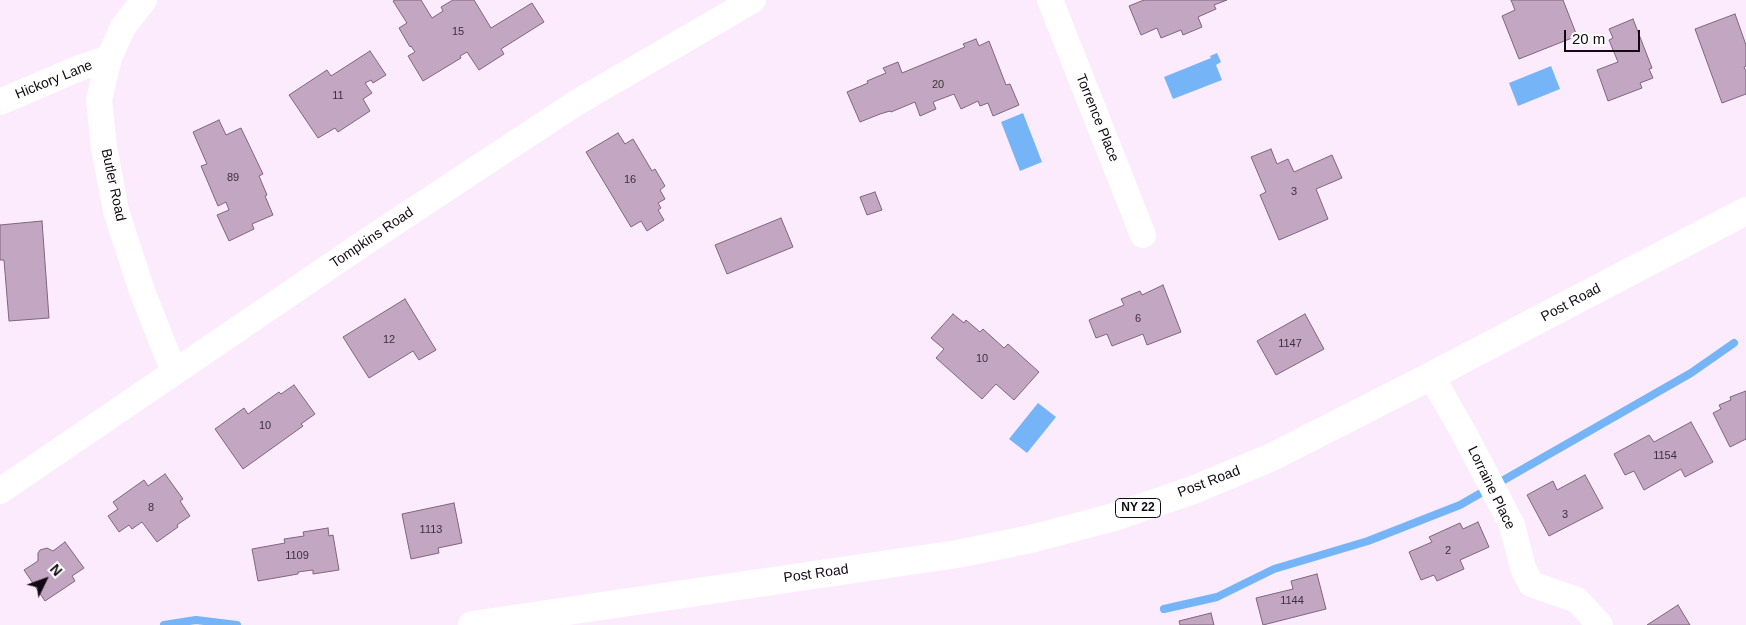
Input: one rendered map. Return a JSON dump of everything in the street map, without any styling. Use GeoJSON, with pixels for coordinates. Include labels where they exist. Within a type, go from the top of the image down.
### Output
{"type":"FeatureCollection","features":[{"type":"Feature","properties":{"kind":"main road","name":"Post Road"},"geometry":{"type":"LineString","coordinates":[[472,625],[957,554],[1031,540],[1114,517],[1193,490],[1272,457],[1746,211]]}},
{"type":"Feature","properties":{"kind":"street","name":"Butler Road"},"geometry":{"type":"LineString","coordinates":[[144,0],[123,27],[109,58],[99,100],[104,147],[116,211],[142,291],[174,372]]}},
{"type":"Feature","properties":{"kind":"street","name":"Tompkins Road"},"geometry":{"type":"LineString","coordinates":[[0,491],[367,241],[576,103],[753,0]]}},
{"type":"Feature","properties":{"kind":"street","name":"Torrence Place"},"geometry":{"type":"LineString","coordinates":[[1050,0],[1143,235]]}},
{"type":"Feature","properties":{"kind":"street","name":"Hickory Lane"},"geometry":{"type":"LineString","coordinates":[[0,102],[77,69],[109,58]]}},
{"type":"Feature","properties":{"kind":"street","name":"Lorraine Place"},"geometry":{"type":"LineString","coordinates":[[1431,376],[1512,525],[1523,568],[1531,584],[1577,600],[1600,625]]}},
{"type":"Feature","properties":{"kind":"water"},"geometry":{"type":"Polygon","coordinates":[[[1217,53],[1221,62],[1216,65],[1222,80],[1173,99],[1164,77],[1211,58],[1210,56],[1217,53]]]}},
{"type":"Feature","properties":{"kind":"water"},"geometry":{"type":"Polygon","coordinates":[[[1551,66],[1560,89],[1518,106],[1509,83],[1551,66]]]}},
{"type":"Feature","properties":{"kind":"water"},"geometry":{"type":"Polygon","coordinates":[[[1023,113],[1042,162],[1020,171],[1001,122],[1023,113]]]}},
{"type":"Feature","properties":{"kind":"water"},"geometry":{"type":"Polygon","coordinates":[[[1038,403],[1056,417],[1027,453],[1009,439],[1038,403]]]}},
{"type":"Feature","properties":{"kind":"building"},"geometry":{"type":"Polygon","coordinates":[[[421,0],[432,18],[443,11],[441,7],[453,0],[474,0],[491,28],[532,3],[544,22],[501,49],[504,54],[479,70],[467,52],[460,56],[461,58],[423,81],[408,56],[415,52],[399,28],[407,23],[393,1],[421,0]]]}},
{"type":"Feature","properties":{"kind":"building"},"geometry":{"type":"Polygon","coordinates":[[[1144,0],[1227,0],[1214,5],[1216,9],[1198,17],[1202,27],[1183,35],[1181,30],[1161,38],[1157,28],[1141,35],[1129,6],[1144,0]]]}},
{"type":"Feature","properties":{"kind":"building"},"geometry":{"type":"Polygon","coordinates":[[[1511,0],[1563,0],[1577,36],[1519,59],[1502,16],[1515,10],[1511,0]]]}},
{"type":"Feature","properties":{"kind":"building"},"geometry":{"type":"Polygon","coordinates":[[[1735,14],[1746,45],[1746,66],[1744,67],[1746,71],[1746,94],[1722,103],[1695,29],[1735,14]]]}},
{"type":"Feature","properties":{"kind":"building"},"geometry":{"type":"Polygon","coordinates":[[[1633,19],[1652,68],[1649,69],[1653,78],[1640,83],[1642,88],[1608,101],[1597,70],[1618,62],[1609,40],[1613,38],[1609,29],[1633,19]]]}},
{"type":"Feature","properties":{"kind":"building"},"geometry":{"type":"Polygon","coordinates":[[[976,39],[979,46],[989,41],[1006,85],[1010,84],[1019,105],[993,116],[988,103],[980,106],[978,101],[961,109],[954,94],[933,102],[936,109],[920,116],[915,102],[860,122],[847,92],[886,73],[883,68],[898,62],[902,73],[965,47],[963,44],[976,39]]]}},
{"type":"Feature","properties":{"kind":"building"},"geometry":{"type":"Polygon","coordinates":[[[370,51],[386,75],[373,83],[371,80],[365,83],[372,93],[363,99],[370,111],[338,132],[335,128],[318,138],[289,95],[327,70],[331,76],[370,51]]]}},
{"type":"Feature","properties":{"kind":"building"},"geometry":{"type":"Polygon","coordinates":[[[219,120],[226,135],[241,128],[263,174],[259,176],[273,215],[252,224],[254,229],[229,241],[217,215],[229,210],[226,202],[218,206],[201,166],[207,164],[193,132],[219,120]]]}},
{"type":"Feature","properties":{"kind":"building"},"geometry":{"type":"Polygon","coordinates":[[[618,133],[625,144],[633,139],[652,171],[655,169],[665,186],[660,190],[665,199],[658,203],[661,208],[658,210],[664,220],[647,231],[641,221],[631,227],[586,152],[618,133]]]}},
{"type":"Feature","properties":{"kind":"building"},"geometry":{"type":"Polygon","coordinates":[[[1271,149],[1277,164],[1288,159],[1294,172],[1332,155],[1342,178],[1316,189],[1328,219],[1279,240],[1260,195],[1266,192],[1251,157],[1271,149]]]}},
{"type":"Feature","properties":{"kind":"building"},"geometry":{"type":"Polygon","coordinates":[[[875,192],[882,210],[867,215],[860,197],[875,192]]]}},
{"type":"Feature","properties":{"kind":"building"},"geometry":{"type":"Polygon","coordinates":[[[781,218],[793,247],[727,274],[715,245],[781,218]]]}},
{"type":"Feature","properties":{"kind":"building"},"geometry":{"type":"Polygon","coordinates":[[[42,221],[49,318],[9,321],[4,260],[0,260],[0,225],[42,221]]]}},
{"type":"Feature","properties":{"kind":"building"},"geometry":{"type":"Polygon","coordinates":[[[1163,285],[1181,332],[1147,345],[1143,334],[1112,346],[1107,334],[1096,338],[1089,320],[1124,305],[1121,299],[1140,291],[1142,295],[1163,285]]]}},
{"type":"Feature","properties":{"kind":"building"},"geometry":{"type":"Polygon","coordinates":[[[405,299],[436,350],[419,360],[413,351],[369,378],[343,337],[405,299]]]}},
{"type":"Feature","properties":{"kind":"building"},"geometry":{"type":"Polygon","coordinates":[[[953,314],[964,323],[966,320],[980,332],[983,329],[1004,348],[1008,344],[1039,372],[1014,400],[996,384],[982,399],[936,358],[944,349],[931,338],[953,314]]]}},
{"type":"Feature","properties":{"kind":"building"},"geometry":{"type":"Polygon","coordinates":[[[1305,314],[1324,349],[1276,375],[1257,341],[1305,314]]]}},
{"type":"Feature","properties":{"kind":"building"},"geometry":{"type":"Polygon","coordinates":[[[294,385],[315,414],[301,424],[303,426],[243,469],[215,429],[244,408],[248,414],[279,392],[281,394],[294,385]]]}},
{"type":"Feature","properties":{"kind":"building"},"geometry":{"type":"Polygon","coordinates":[[[1746,391],[1746,439],[1730,447],[1713,413],[1721,409],[1719,405],[1731,400],[1730,397],[1746,391]]]}},
{"type":"Feature","properties":{"kind":"building"},"geometry":{"type":"Polygon","coordinates":[[[1691,422],[1713,462],[1685,477],[1681,469],[1644,490],[1634,471],[1625,475],[1614,454],[1649,435],[1654,442],[1691,422]]]}},
{"type":"Feature","properties":{"kind":"building"},"geometry":{"type":"Polygon","coordinates":[[[165,474],[183,499],[180,501],[190,516],[157,542],[142,522],[132,529],[129,525],[119,532],[108,516],[118,509],[113,502],[144,480],[148,486],[165,474]]]}},
{"type":"Feature","properties":{"kind":"building"},"geometry":{"type":"Polygon","coordinates":[[[1585,475],[1603,508],[1549,536],[1527,495],[1553,481],[1557,490],[1585,475]]]}},
{"type":"Feature","properties":{"kind":"building"},"geometry":{"type":"Polygon","coordinates":[[[454,503],[462,543],[438,548],[439,553],[411,559],[402,514],[454,503]]]}},
{"type":"Feature","properties":{"kind":"building"},"geometry":{"type":"Polygon","coordinates":[[[1478,522],[1489,547],[1460,560],[1464,569],[1437,581],[1434,575],[1421,580],[1409,552],[1432,542],[1429,537],[1460,523],[1463,529],[1478,522]]]}},
{"type":"Feature","properties":{"kind":"building"},"geometry":{"type":"Polygon","coordinates":[[[328,528],[329,536],[333,535],[339,570],[313,574],[313,570],[298,572],[298,574],[258,581],[252,549],[285,543],[284,539],[304,536],[303,532],[328,528]]]}},
{"type":"Feature","properties":{"kind":"building"},"geometry":{"type":"Polygon","coordinates":[[[65,542],[84,568],[72,576],[75,581],[45,601],[24,570],[38,561],[40,550],[47,548],[53,551],[65,542]]]}},
{"type":"Feature","properties":{"kind":"building"},"geometry":{"type":"Polygon","coordinates":[[[1317,574],[1326,609],[1263,625],[1256,598],[1293,589],[1291,581],[1317,574]]]}},
{"type":"Feature","properties":{"kind":"building"},"geometry":{"type":"Polygon","coordinates":[[[1678,605],[1690,625],[1647,625],[1678,605]]]}},
{"type":"Feature","properties":{"kind":"building"},"geometry":{"type":"Polygon","coordinates":[[[1211,613],[1214,625],[1180,625],[1179,621],[1211,613]]]}},
{"type":"Feature","properties":{"kind":"waterway"},"geometry":{"type":"LineString","coordinates":[[1164,609],[1217,597],[1274,569],[1368,541],[1460,505],[1691,373],[1734,343]]}},
{"type":"Feature","properties":{"kind":"waterway"},"geometry":{"type":"LineString","coordinates":[[164,625],[196,620],[237,625]]}}]}
